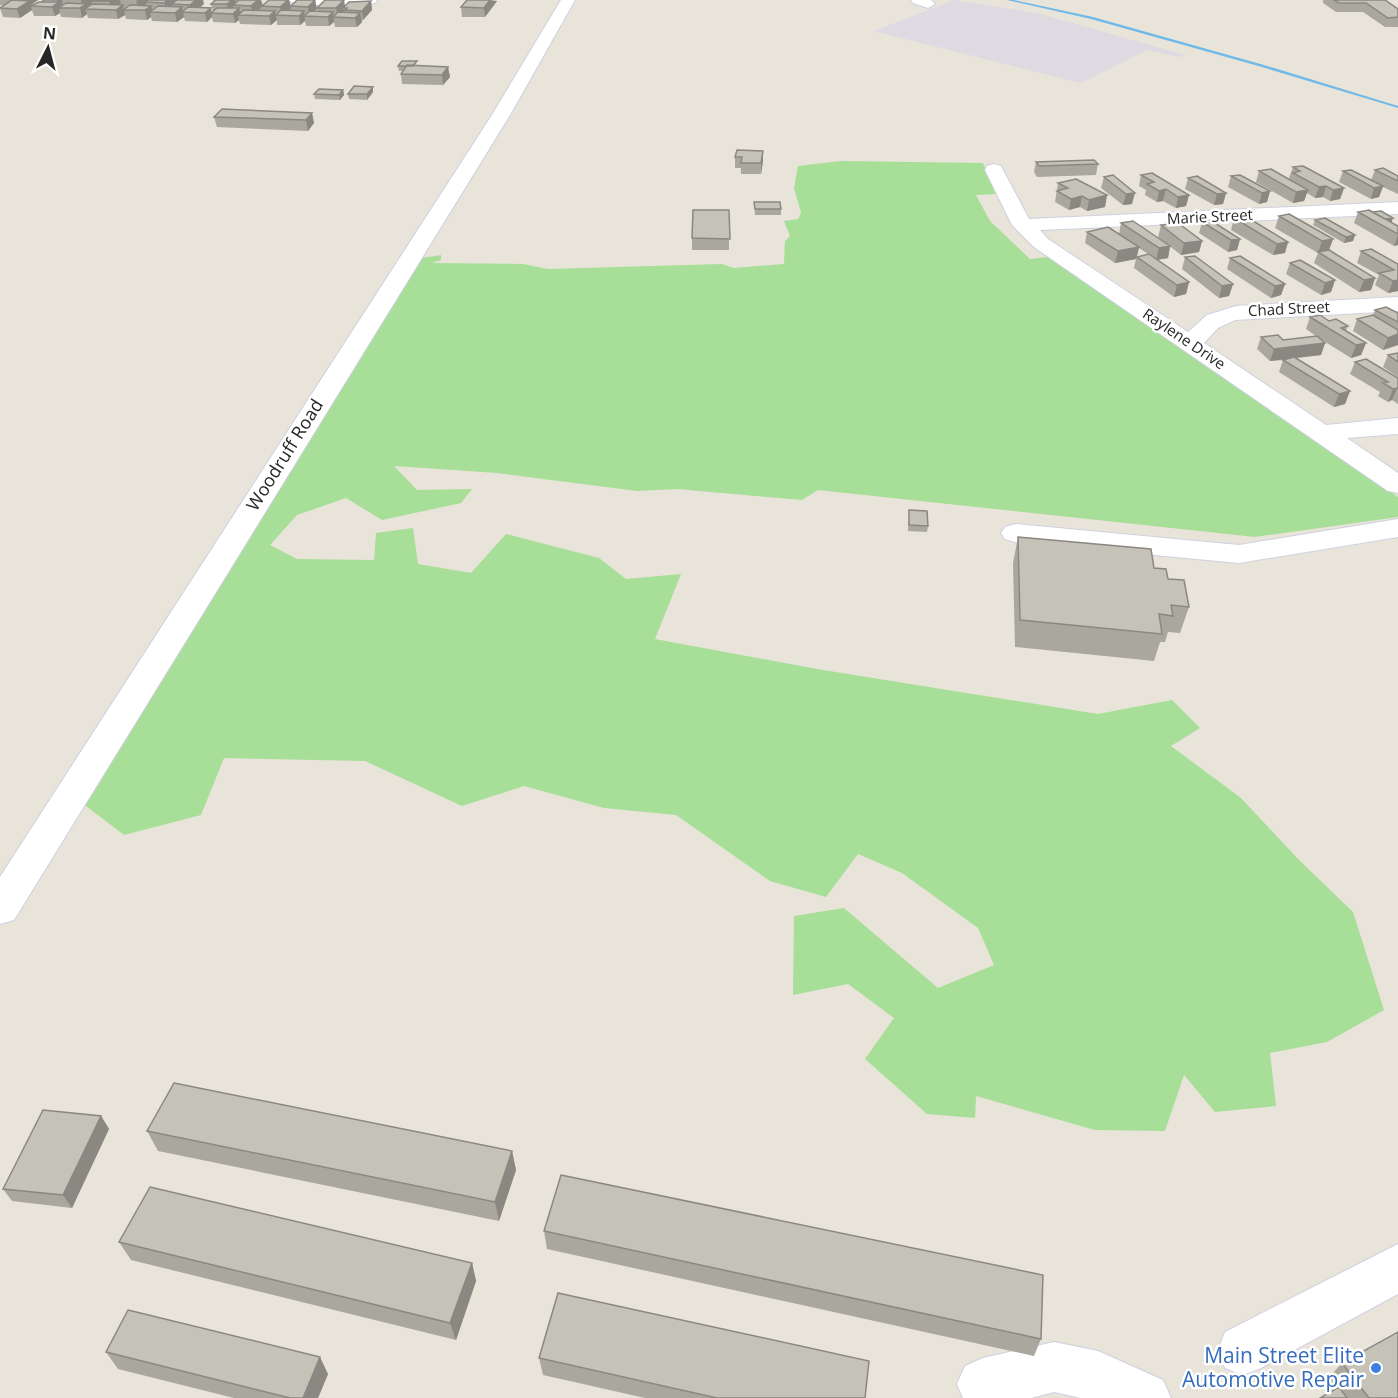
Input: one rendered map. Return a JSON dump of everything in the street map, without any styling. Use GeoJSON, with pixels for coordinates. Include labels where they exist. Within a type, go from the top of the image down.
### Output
{"type":"FeatureCollection","features":[{"type":"Feature","properties":{"kind":"street"},"geometry":{"type":"LineString","coordinates":[[295,0],[353,2],[370,0]]}},
{"type":"Feature","properties":{"kind":"street","name":"Woodruff Road"},"geometry":{"type":"LineString","coordinates":[[0,909],[501,115],[568,0]]}},
{"type":"Feature","properties":{"kind":"street","name":"Raylene Drive"},"geometry":{"type":"LineString","coordinates":[[994,170],[1022,225],[1041,243],[1398,485]]}},
{"type":"Feature","properties":{"kind":"street","name":"Marie Street"},"geometry":{"type":"LineString","coordinates":[[1022,225],[1398,208]]}},
{"type":"Feature","properties":{"kind":"street","name":"Chad Street"},"geometry":{"type":"LineString","coordinates":[[1192,344],[1203,327],[1214,319],[1236,313],[1398,304]]}},
{"type":"Feature","properties":{"kind":"street"},"geometry":{"type":"LineString","coordinates":[[1322,433],[1398,426]]}},
{"type":"Feature","properties":{"kind":"street"},"geometry":{"type":"LineString","coordinates":[[1015,533],[1239,554],[1398,528]]}},
{"type":"Feature","properties":{"kind":"street"},"geometry":{"type":"LineString","coordinates":[[1243,1350],[1398,1268]]}},
{"type":"Feature","properties":{"kind":"street"},"geometry":{"type":"LineString","coordinates":[[983,1384],[1054,1368],[1098,1376],[1145,1398]]}},
{"type":"Feature","properties":{"kind":"shaded area"},"geometry":{"type":"Polygon","coordinates":[[[954,0],[1037,13],[1186,55],[1179,57],[1147,50],[1081,83],[874,31],[954,0]]]}},
{"type":"Feature","properties":{"kind":"green space"},"geometry":{"type":"Polygon","coordinates":[[[841,161],[983,163],[997,194],[976,195],[990,221],[1030,259],[1048,257],[1398,497],[1398,517],[1255,537],[818,490],[802,500],[677,489],[637,491],[497,473],[394,466],[417,490],[472,489],[461,503],[382,520],[346,498],[297,515],[270,545],[297,559],[374,560],[376,533],[413,528],[418,564],[471,573],[506,534],[599,558],[626,579],[681,574],[655,639],[817,669],[1098,714],[1172,700],[1200,728],[1171,746],[1241,798],[1299,860],[1353,912],[1384,1010],[1327,1042],[1270,1053],[1276,1106],[1215,1112],[1184,1075],[1165,1131],[1095,1130],[976,1096],[975,1118],[927,1114],[865,1059],[894,1018],[848,984],[793,995],[794,916],[844,908],[938,988],[994,965],[978,928],[902,873],[858,854],[826,897],[770,881],[676,815],[604,808],[524,786],[462,806],[365,761],[224,758],[201,815],[124,835],[82,803],[415,259],[441,255],[441,260],[432,263],[523,264],[548,269],[722,264],[734,268],[784,264],[785,241],[790,236],[784,221],[798,219],[801,213],[794,188],[798,166],[841,161]]]}},
{"type":"Feature","properties":{"kind":"building"},"geometry":{"type":"Polygon","coordinates":[[[12,0],[30,1],[17,9],[0,8],[12,0]]]}},
{"type":"Feature","properties":{"kind":"building"},"geometry":{"type":"Polygon","coordinates":[[[44,0],[61,0],[42,2],[44,0]]]}},
{"type":"Feature","properties":{"kind":"building"},"geometry":{"type":"Polygon","coordinates":[[[148,0],[168,0],[164,3],[146,2],[148,0]]]}},
{"type":"Feature","properties":{"kind":"building"},"geometry":{"type":"Polygon","coordinates":[[[177,0],[196,0],[190,5],[172,4],[177,0]]]}},
{"type":"Feature","properties":{"kind":"building"},"geometry":{"type":"Polygon","coordinates":[[[216,0],[232,0],[227,4],[211,4],[216,0]]]}},
{"type":"Feature","properties":{"kind":"building"},"geometry":{"type":"Polygon","coordinates":[[[239,0],[258,0],[251,6],[233,5],[239,0]]]}},
{"type":"Feature","properties":{"kind":"building"},"geometry":{"type":"Polygon","coordinates":[[[269,0],[288,0],[280,7],[262,6],[269,0]]]}},
{"type":"Feature","properties":{"kind":"building"},"geometry":{"type":"Polygon","coordinates":[[[297,0],[315,0],[308,7],[291,6],[297,0]]]}},
{"type":"Feature","properties":{"kind":"building"},"geometry":{"type":"Polygon","coordinates":[[[325,0],[344,0],[336,8],[317,8],[325,0]]]}},
{"type":"Feature","properties":{"kind":"building"},"geometry":{"type":"Polygon","coordinates":[[[467,0],[490,0],[484,8],[461,7],[467,0]]]}},
{"type":"Feature","properties":{"kind":"building"},"geometry":{"type":"Polygon","coordinates":[[[1334,0],[1385,0],[1398,9],[1398,17],[1388,18],[1366,3],[1339,3],[1334,0]]]}},
{"type":"Feature","properties":{"kind":"building"},"geometry":{"type":"Polygon","coordinates":[[[371,1],[362,11],[343,8],[349,2],[371,1]]]}},
{"type":"Feature","properties":{"kind":"building"},"geometry":{"type":"Polygon","coordinates":[[[39,2],[59,2],[52,7],[31,6],[39,2]]]}},
{"type":"Feature","properties":{"kind":"building"},"geometry":{"type":"Polygon","coordinates":[[[66,3],[87,4],[80,8],[59,8],[66,3]]]}},
{"type":"Feature","properties":{"kind":"building"},"geometry":{"type":"Polygon","coordinates":[[[92,4],[123,5],[116,10],[85,9],[92,4]]]}},
{"type":"Feature","properties":{"kind":"building"},"geometry":{"type":"Polygon","coordinates":[[[130,5],[151,6],[145,10],[123,10],[130,5]]]}},
{"type":"Feature","properties":{"kind":"building"},"geometry":{"type":"Polygon","coordinates":[[[158,6],[182,7],[175,13],[150,12],[158,6]]]}},
{"type":"Feature","properties":{"kind":"building"},"geometry":{"type":"Polygon","coordinates":[[[188,7],[211,8],[205,13],[182,12],[188,7]]]}},
{"type":"Feature","properties":{"kind":"building"},"geometry":{"type":"Polygon","coordinates":[[[217,8],[239,8],[233,14],[211,13],[217,8]]]}},
{"type":"Feature","properties":{"kind":"building"},"geometry":{"type":"Polygon","coordinates":[[[244,10],[275,11],[269,16],[238,15],[244,10]]]}},
{"type":"Feature","properties":{"kind":"building"},"geometry":{"type":"Polygon","coordinates":[[[281,10],[304,11],[299,16],[276,15],[281,10]]]}},
{"type":"Feature","properties":{"kind":"building"},"geometry":{"type":"Polygon","coordinates":[[[310,11],[333,12],[328,17],[304,16],[310,11]]]}},
{"type":"Feature","properties":{"kind":"building"},"geometry":{"type":"Polygon","coordinates":[[[338,12],[360,13],[355,18],[333,17],[338,12]]]}},
{"type":"Feature","properties":{"kind":"building"},"geometry":{"type":"Polygon","coordinates":[[[402,61],[417,61],[413,66],[398,66],[402,61]]]}},
{"type":"Feature","properties":{"kind":"building"},"geometry":{"type":"Polygon","coordinates":[[[407,65],[448,67],[442,75],[401,74],[407,65]]]}},
{"type":"Feature","properties":{"kind":"building"},"geometry":{"type":"Polygon","coordinates":[[[354,86],[373,87],[367,94],[348,94],[354,86]]]}},
{"type":"Feature","properties":{"kind":"building"},"geometry":{"type":"Polygon","coordinates":[[[319,89],[343,90],[339,95],[314,94],[319,89]]]}},
{"type":"Feature","properties":{"kind":"building"},"geometry":{"type":"Polygon","coordinates":[[[222,109],[312,113],[306,120],[214,117],[222,109]]]}},
{"type":"Feature","properties":{"kind":"building"},"geometry":{"type":"Polygon","coordinates":[[[737,150],[763,151],[761,163],[741,163],[742,157],[735,157],[737,150]]]}},
{"type":"Feature","properties":{"kind":"building"},"geometry":{"type":"Polygon","coordinates":[[[1094,160],[1098,164],[1039,166],[1036,162],[1094,160]]]}},
{"type":"Feature","properties":{"kind":"building"},"geometry":{"type":"Polygon","coordinates":[[[1303,166],[1344,188],[1333,190],[1326,186],[1319,187],[1293,173],[1300,171],[1293,167],[1303,166]]]}},
{"type":"Feature","properties":{"kind":"building"},"geometry":{"type":"Polygon","coordinates":[[[1383,168],[1398,176],[1398,181],[1375,170],[1383,168]]]}},
{"type":"Feature","properties":{"kind":"building"},"geometry":{"type":"Polygon","coordinates":[[[1271,169],[1308,190],[1296,192],[1259,171],[1271,169]]]}},
{"type":"Feature","properties":{"kind":"building"},"geometry":{"type":"Polygon","coordinates":[[[1351,170],[1383,186],[1374,188],[1343,171],[1351,170]]]}},
{"type":"Feature","properties":{"kind":"building"},"geometry":{"type":"Polygon","coordinates":[[[1152,173],[1189,195],[1178,197],[1166,189],[1159,191],[1147,184],[1154,182],[1141,175],[1152,173]]]}},
{"type":"Feature","properties":{"kind":"building"},"geometry":{"type":"Polygon","coordinates":[[[1113,175],[1135,193],[1126,194],[1104,177],[1113,175]]]}},
{"type":"Feature","properties":{"kind":"building"},"geometry":{"type":"Polygon","coordinates":[[[1240,175],[1270,191],[1262,193],[1231,176],[1240,175]]]}},
{"type":"Feature","properties":{"kind":"building"},"geometry":{"type":"Polygon","coordinates":[[[1197,176],[1226,193],[1217,194],[1188,178],[1197,176]]]}},
{"type":"Feature","properties":{"kind":"building"},"geometry":{"type":"Polygon","coordinates":[[[1076,179],[1107,195],[1089,200],[1082,196],[1071,199],[1057,191],[1068,188],[1058,183],[1076,179]]]}},
{"type":"Feature","properties":{"kind":"building"},"geometry":{"type":"Polygon","coordinates":[[[754,202],[780,202],[781,209],[755,209],[754,202]]]}},
{"type":"Feature","properties":{"kind":"building"},"geometry":{"type":"Polygon","coordinates":[[[693,210],[729,210],[730,239],[692,238],[693,210]]]}},
{"type":"Feature","properties":{"kind":"building"},"geometry":{"type":"Polygon","coordinates":[[[1369,210],[1398,226],[1398,234],[1358,212],[1369,210]]]}},
{"type":"Feature","properties":{"kind":"building"},"geometry":{"type":"Polygon","coordinates":[[[1381,211],[1393,218],[1385,219],[1372,212],[1381,211]]]}},
{"type":"Feature","properties":{"kind":"building"},"geometry":{"type":"Polygon","coordinates":[[[1289,214],[1333,239],[1322,241],[1279,216],[1289,214]]]}},
{"type":"Feature","properties":{"kind":"building"},"geometry":{"type":"Polygon","coordinates":[[[1245,216],[1288,242],[1277,244],[1234,218],[1245,216]]]}},
{"type":"Feature","properties":{"kind":"building"},"geometry":{"type":"Polygon","coordinates":[[[1325,218],[1355,235],[1346,237],[1315,220],[1325,218]]]}},
{"type":"Feature","properties":{"kind":"building"},"geometry":{"type":"Polygon","coordinates":[[[1210,220],[1240,239],[1231,240],[1202,222],[1210,220]]]}},
{"type":"Feature","properties":{"kind":"building"},"geometry":{"type":"Polygon","coordinates":[[[1133,221],[1170,246],[1159,248],[1121,223],[1133,221]]]}},
{"type":"Feature","properties":{"kind":"building"},"geometry":{"type":"Polygon","coordinates":[[[1178,223],[1202,241],[1184,243],[1161,225],[1178,223]]]}},
{"type":"Feature","properties":{"kind":"building"},"geometry":{"type":"Polygon","coordinates":[[[1108,227],[1139,247],[1118,251],[1087,232],[1108,227]]]}},
{"type":"Feature","properties":{"kind":"building"},"geometry":{"type":"Polygon","coordinates":[[[1371,249],[1398,264],[1398,280],[1393,281],[1379,273],[1394,270],[1361,251],[1371,249]]]}},
{"type":"Feature","properties":{"kind":"building"},"geometry":{"type":"Polygon","coordinates":[[[1329,250],[1375,278],[1364,280],[1318,252],[1329,250]]]}},
{"type":"Feature","properties":{"kind":"building"},"geometry":{"type":"Polygon","coordinates":[[[1149,254],[1189,282],[1177,285],[1137,257],[1149,254]]]}},
{"type":"Feature","properties":{"kind":"building"},"geometry":{"type":"Polygon","coordinates":[[[1195,256],[1233,284],[1222,286],[1185,257],[1195,256]]]}},
{"type":"Feature","properties":{"kind":"building"},"geometry":{"type":"Polygon","coordinates":[[[1240,256],[1285,284],[1275,286],[1230,258],[1240,256]]]}},
{"type":"Feature","properties":{"kind":"building"},"geometry":{"type":"Polygon","coordinates":[[[1300,260],[1335,280],[1325,283],[1290,263],[1300,260]]]}},
{"type":"Feature","properties":{"kind":"building"},"geometry":{"type":"Polygon","coordinates":[[[1386,307],[1398,313],[1398,322],[1375,310],[1386,307]]]}},
{"type":"Feature","properties":{"kind":"building"},"geometry":{"type":"Polygon","coordinates":[[[1320,315],[1329,321],[1336,319],[1348,326],[1341,328],[1366,343],[1356,345],[1310,317],[1320,315]]]}},
{"type":"Feature","properties":{"kind":"building"},"geometry":{"type":"Polygon","coordinates":[[[1373,315],[1398,330],[1398,334],[1388,338],[1357,319],[1373,315]]]}},
{"type":"Feature","properties":{"kind":"building"},"geometry":{"type":"Polygon","coordinates":[[[1278,335],[1283,340],[1317,336],[1325,343],[1274,349],[1261,337],[1278,335]]]}},
{"type":"Feature","properties":{"kind":"building"},"geometry":{"type":"Polygon","coordinates":[[[1398,353],[1398,362],[1388,355],[1398,353]]]}},
{"type":"Feature","properties":{"kind":"building"},"geometry":{"type":"Polygon","coordinates":[[[1294,357],[1350,391],[1339,394],[1283,360],[1294,357]]]}},
{"type":"Feature","properties":{"kind":"building"},"geometry":{"type":"Polygon","coordinates":[[[1366,359],[1398,378],[1398,388],[1393,389],[1383,383],[1388,382],[1355,362],[1366,359]]]}},
{"type":"Feature","properties":{"kind":"building"},"geometry":{"type":"Polygon","coordinates":[[[909,510],[927,511],[928,526],[909,525],[909,510]]]}},
{"type":"Feature","properties":{"kind":"building"},"geometry":{"type":"Polygon","coordinates":[[[1018,537],[1151,549],[1154,568],[1166,569],[1168,579],[1184,580],[1189,607],[1171,605],[1173,616],[1159,614],[1162,634],[1020,620],[1018,537]]]}},
{"type":"Feature","properties":{"kind":"building"},"geometry":{"type":"Polygon","coordinates":[[[174,1083],[512,1151],[495,1202],[147,1131],[174,1083]]]}},
{"type":"Feature","properties":{"kind":"building"},"geometry":{"type":"Polygon","coordinates":[[[43,1110],[101,1116],[63,1195],[3,1189],[43,1110]]]}},
{"type":"Feature","properties":{"kind":"building"},"geometry":{"type":"Polygon","coordinates":[[[561,1175],[1043,1275],[1041,1339],[544,1231],[561,1175]]]}},
{"type":"Feature","properties":{"kind":"building"},"geometry":{"type":"Polygon","coordinates":[[[150,1187],[472,1263],[450,1323],[119,1242],[150,1187]]]}},
{"type":"Feature","properties":{"kind":"building"},"geometry":{"type":"Polygon","coordinates":[[[558,1293],[869,1361],[865,1398],[717,1398],[539,1358],[558,1293]]]}},
{"type":"Feature","properties":{"kind":"building"},"geometry":{"type":"Polygon","coordinates":[[[128,1310],[320,1357],[303,1398],[290,1398],[106,1352],[128,1310]]]}},
{"type":"Feature","properties":{"kind":"building","name":"Main Street Elite Automotive Repair"},"geometry":{"type":"Polygon","coordinates":[[[1398,1332],[1398,1398],[1369,1398],[1342,1363],[1398,1332]]]}},
{"type":"Feature","properties":{"kind":"building"},"geometry":{"type":"Polygon","coordinates":[[[1339,1387],[1347,1398],[1320,1398],[1339,1387]]]}},
{"type":"Feature","properties":{"kind":"waterway"},"geometry":{"type":"LineString","coordinates":[[1009,0],[1092,18],[1398,107]]}},
{"type":"Feature","properties":{"kind":"place","name":"Main Street Elite Automotive Repair"},"geometry":{"type":"Point","coordinates":[1376,1368]}}]}
